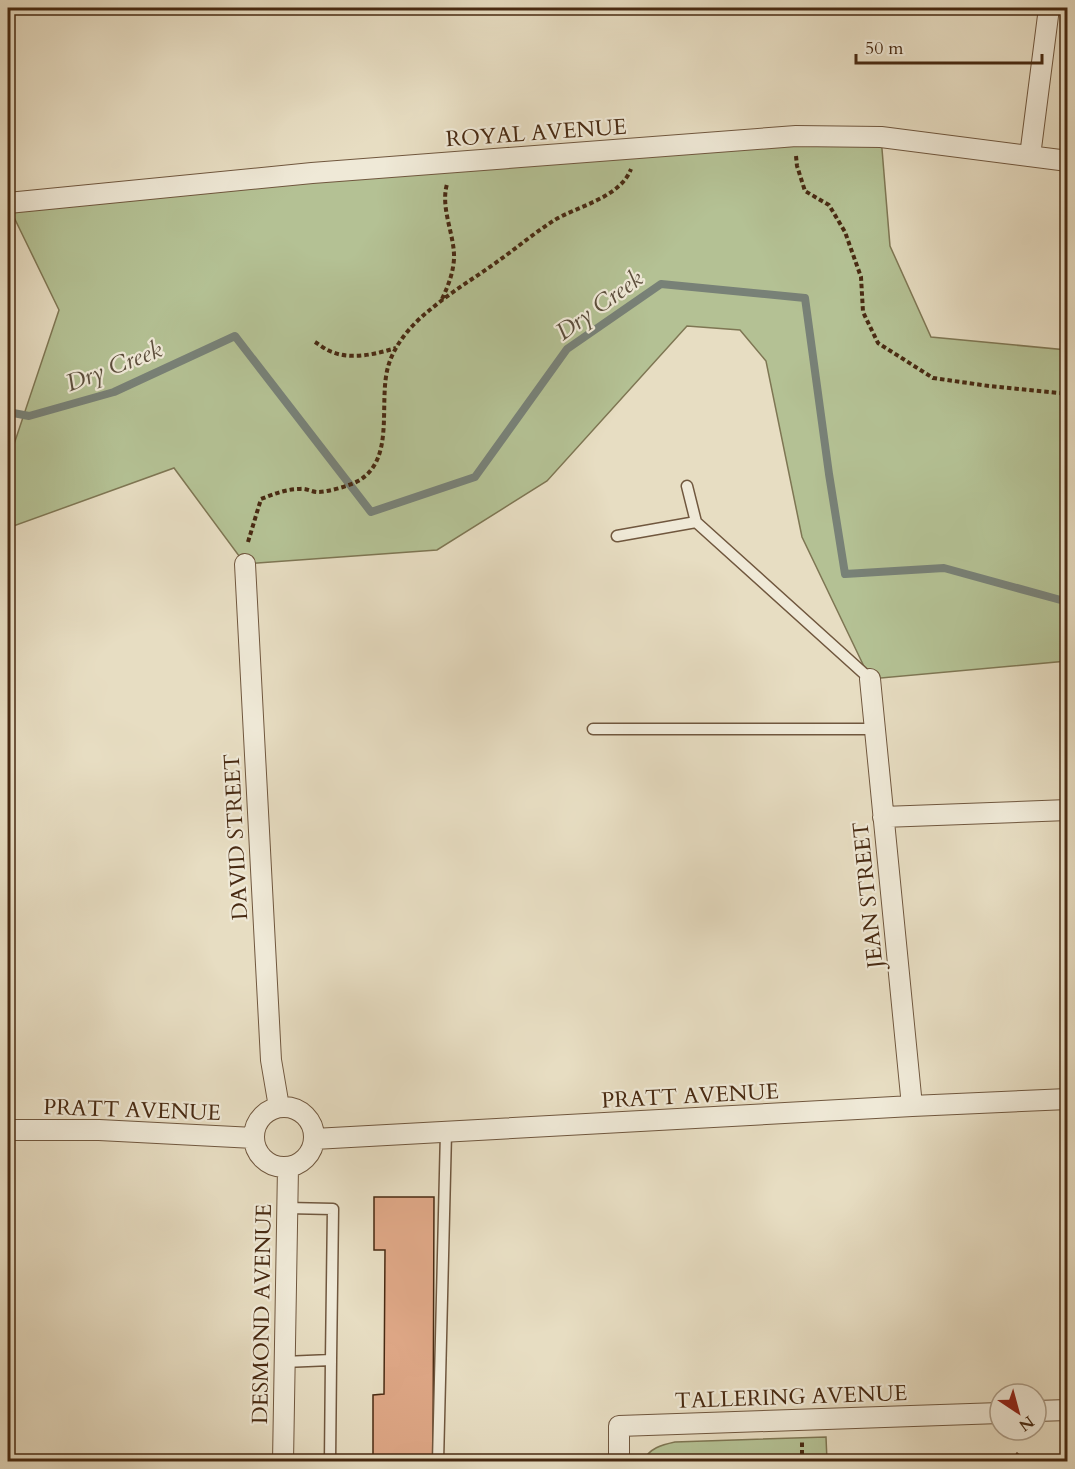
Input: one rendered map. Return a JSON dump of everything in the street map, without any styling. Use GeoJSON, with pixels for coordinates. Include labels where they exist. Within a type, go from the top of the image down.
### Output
{"type":"FeatureCollection","features":[{"type":"Feature","properties":{"kind":"street"},"geometry":{"type":"LineString","coordinates":[[1030,156],[1049,8]]}},
{"type":"Feature","properties":{"kind":"street","name":"ROYAL AVENUE"},"geometry":{"type":"LineString","coordinates":[[8,203],[291,175],[796,136],[881,137],[1068,161]]}},
{"type":"Feature","properties":{"kind":"street","name":"DAVID STREET"},"geometry":{"type":"LineString","coordinates":[[245,564],[272,1060],[279,1107]]}},
{"type":"Feature","properties":{"kind":"street","name":"JEAN STREET"},"geometry":{"type":"LineString","coordinates":[[870,680],[912,1106]]}},
{"type":"Feature","properties":{"kind":"street"},"geometry":{"type":"LineString","coordinates":[[883,817],[1068,810]]}},
{"type":"Feature","properties":{"kind":"street","name":"PRATT AVENUE"},"geometry":{"type":"LineString","coordinates":[[314,1139],[912,1106],[1068,1100]]}},
{"type":"Feature","properties":{"kind":"street"},"geometry":{"type":"LineString","coordinates":[[279,1107],[290,1107],[307,1116],[312,1125],[314,1139],[312,1149],[305,1158],[288,1167],[277,1166],[266,1160],[259,1153],[254,1138],[256,1127],[267,1113],[279,1107]]}},
{"type":"Feature","properties":{"kind":"street","name":"PRATT AVENUE"},"geometry":{"type":"LineString","coordinates":[[8,1130],[99,1130],[254,1138]]}},
{"type":"Feature","properties":{"kind":"street","name":"DESMOND AVENUE"},"geometry":{"type":"LineString","coordinates":[[283,1461],[288,1167]]}},
{"type":"Feature","properties":{"kind":"street"},"geometry":{"type":"LineString","coordinates":[[1048,1411],[1068,1410]]}},
{"type":"Feature","properties":{"kind":"street","name":"TALLERING AVENUE"},"geometry":{"type":"LineString","coordinates":[[619,1461],[619,1426],[988,1413]]}},
{"type":"Feature","properties":{"kind":"lane"},"geometry":{"type":"LineString","coordinates":[[687,486],[696,522],[870,680]]}},
{"type":"Feature","properties":{"kind":"lane"},"geometry":{"type":"LineString","coordinates":[[617,536],[696,522]]}},
{"type":"Feature","properties":{"kind":"lane"},"geometry":{"type":"LineString","coordinates":[[593,729],[875,729]]}},
{"type":"Feature","properties":{"kind":"lane"},"geometry":{"type":"LineString","coordinates":[[438,1461],[446,1132]]}},
{"type":"Feature","properties":{"kind":"lane"},"geometry":{"type":"LineString","coordinates":[[287,1208],[333,1209],[330,1461]]}},
{"type":"Feature","properties":{"kind":"lane"},"geometry":{"type":"LineString","coordinates":[[284,1362],[331,1360]]}},
{"type":"Feature","properties":{"kind":"path"},"geometry":{"type":"LineString","coordinates":[[796,136],[797,166],[805,191],[830,205],[845,232],[861,277],[863,312],[878,343],[933,378],[1068,394]]}},
{"type":"Feature","properties":{"kind":"path"},"geometry":{"type":"LineString","coordinates":[[245,564],[249,535],[261,499],[279,492],[303,488],[316,492],[329,490],[358,481],[373,468],[384,434],[384,389],[388,366],[396,347],[420,318],[554,220],[613,191],[628,177],[639,148]]}},
{"type":"Feature","properties":{"kind":"path"},"geometry":{"type":"LineString","coordinates":[[442,300],[452,278],[454,257],[447,220],[446,190],[454,162]]}},
{"type":"Feature","properties":{"kind":"path"},"geometry":{"type":"LineString","coordinates":[[315,342],[332,352],[350,356],[377,354],[396,347]]}},
{"type":"Feature","properties":{"kind":"green space"},"geometry":{"type":"Polygon","coordinates":[[[881,137],[890,246],[931,337],[1067,350],[1067,661],[870,679],[802,537],[766,361],[740,330],[687,326],[547,481],[437,550],[245,564],[174,468],[8,528],[8,462],[59,310],[8,205],[881,137]]]}},
{"type":"Feature","properties":{"kind":"green space"},"geometry":{"type":"Polygon","coordinates":[[[826,1437],[827,1461],[643,1461],[656,1448],[675,1442],[826,1437]]]}},
{"type":"Feature","properties":{"kind":"building"},"geometry":{"type":"Polygon","coordinates":[[[374,1197],[434,1197],[433,1462],[373,1462],[373,1395],[384,1394],[385,1250],[374,1250],[374,1197]]]}},
{"type":"Feature","properties":{"kind":"building"},"geometry":{"type":"Polygon","coordinates":[[[1017,1453],[1028,1462],[1011,1462],[1017,1453]]]}},
{"type":"Feature","properties":{"kind":"waterway","name":"Dry Creek"},"geometry":{"type":"LineString","coordinates":[[8,412],[29,416],[114,392],[235,336],[371,512],[475,477],[567,349],[661,284],[805,298],[845,574],[944,568],[1068,602]]}}]}
